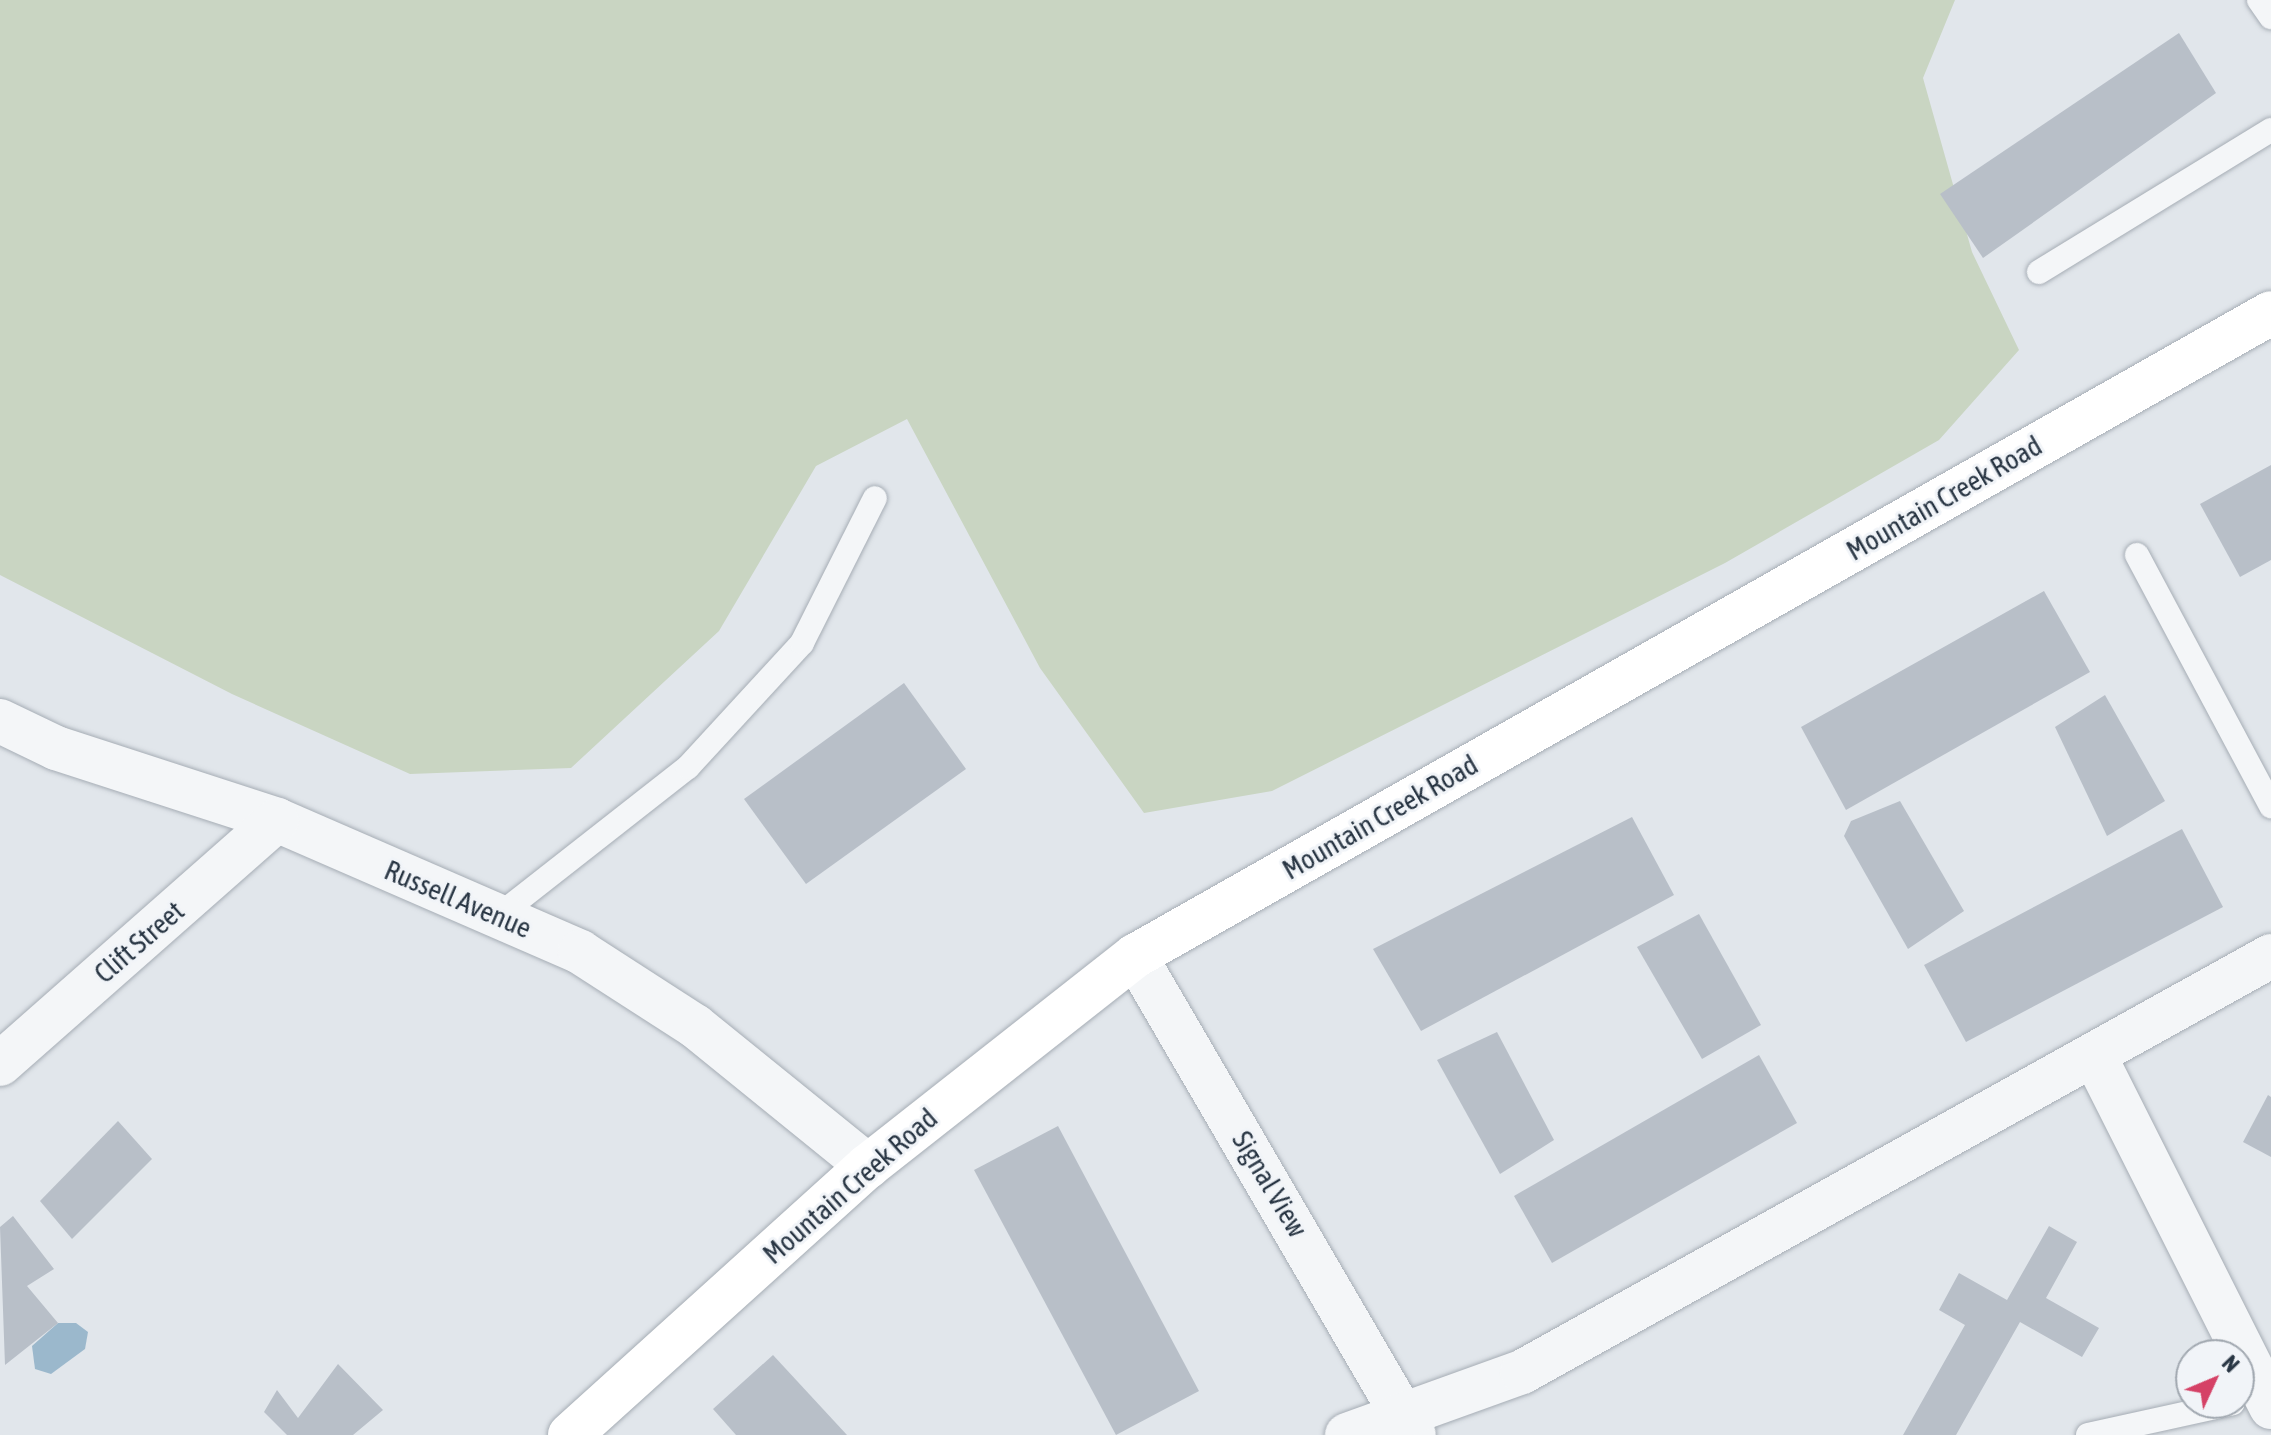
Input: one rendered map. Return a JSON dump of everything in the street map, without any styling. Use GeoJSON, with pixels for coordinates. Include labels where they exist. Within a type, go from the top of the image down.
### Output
{"type":"FeatureCollection","features":[{"type":"Feature","properties":{"kind":"main road","name":"Mountain Creek Road"},"geometry":{"type":"LineString","coordinates":[[570,1435],[868,1166],[1135,956],[2271,313]]}},
{"type":"Feature","properties":{"kind":"street","name":"Russell Avenue"},"geometry":{"type":"LineString","coordinates":[[0,721],[56,748],[277,820],[580,952],[695,1026],[868,1166]]}},
{"type":"Feature","properties":{"kind":"street","name":"Clift Street"},"geometry":{"type":"LineString","coordinates":[[0,1064],[277,820]]}},
{"type":"Feature","properties":{"kind":"street","name":"Signal View"},"geometry":{"type":"LineString","coordinates":[[1135,956],[1410,1424]]}},
{"type":"Feature","properties":{"kind":"street"},"geometry":{"type":"LineString","coordinates":[[1347,1435],[1410,1424],[1522,1372],[2271,956]]}},
{"type":"Feature","properties":{"kind":"street"},"geometry":{"type":"LineString","coordinates":[[2094,1055],[2223,1339]]}},
{"type":"Feature","properties":{"kind":"lane"},"geometry":{"type":"LineString","coordinates":[[2259,0],[2271,17]]}},
{"type":"Feature","properties":{"kind":"lane"},"geometry":{"type":"LineString","coordinates":[[2039,272],[2271,130]]}},
{"type":"Feature","properties":{"kind":"lane"},"geometry":{"type":"LineString","coordinates":[[498,916],[688,767],[802,643],[875,498]]}},
{"type":"Feature","properties":{"kind":"lane"},"geometry":{"type":"LineString","coordinates":[[2137,555],[2271,806]]}},
{"type":"Feature","properties":{"kind":"lane"},"geometry":{"type":"LineString","coordinates":[[2088,1435],[2175,1417]]}},
{"type":"Feature","properties":{"kind":"green space"},"geometry":{"type":"Polygon","coordinates":[[[0,0],[1955,0],[1923,78],[1972,252],[2019,350],[1939,440],[1725,563],[1272,791],[1144,813],[1040,668],[907,419],[816,466],[719,631],[571,768],[410,774],[232,694],[0,575],[0,0]]]}},
{"type":"Feature","properties":{"kind":"water"},"geometry":{"type":"Polygon","coordinates":[[[58,1323],[76,1323],[88,1332],[85,1349],[51,1374],[35,1369],[32,1346],[58,1323]]]}},
{"type":"Feature","properties":{"kind":"building"},"geometry":{"type":"Polygon","coordinates":[[[2179,33],[2216,93],[1983,258],[1940,194],[2179,33]]]}},
{"type":"Feature","properties":{"kind":"building"},"geometry":{"type":"Polygon","coordinates":[[[2271,465],[2271,560],[2240,577],[2200,504],[2271,465]]]}},
{"type":"Feature","properties":{"kind":"building"},"geometry":{"type":"Polygon","coordinates":[[[2044,591],[2090,672],[1846,810],[1801,727],[2044,591]]]}},
{"type":"Feature","properties":{"kind":"building"},"geometry":{"type":"Polygon","coordinates":[[[904,683],[966,769],[806,884],[744,799],[904,683]]]}},
{"type":"Feature","properties":{"kind":"building"},"geometry":{"type":"Polygon","coordinates":[[[2105,695],[2165,801],[2107,836],[2055,727],[2105,695]]]}},
{"type":"Feature","properties":{"kind":"building"},"geometry":{"type":"Polygon","coordinates":[[[1900,801],[1964,911],[1908,949],[1844,836],[1851,821],[1900,801]]]}},
{"type":"Feature","properties":{"kind":"building"},"geometry":{"type":"Polygon","coordinates":[[[1632,817],[1674,895],[1421,1031],[1373,949],[1632,817]]]}},
{"type":"Feature","properties":{"kind":"building"},"geometry":{"type":"Polygon","coordinates":[[[2182,829],[2223,907],[1966,1042],[1924,965],[2182,829]]]}},
{"type":"Feature","properties":{"kind":"building"},"geometry":{"type":"Polygon","coordinates":[[[1699,914],[1761,1025],[1702,1059],[1637,947],[1699,914]]]}},
{"type":"Feature","properties":{"kind":"building"},"geometry":{"type":"Polygon","coordinates":[[[1497,1032],[1554,1140],[1500,1174],[1437,1060],[1497,1032]]]}},
{"type":"Feature","properties":{"kind":"building"},"geometry":{"type":"Polygon","coordinates":[[[1759,1055],[1797,1123],[1552,1263],[1514,1196],[1759,1055]]]}},
{"type":"Feature","properties":{"kind":"building"},"geometry":{"type":"Polygon","coordinates":[[[2268,1095],[2271,1097],[2271,1157],[2243,1142],[2268,1095]]]}},
{"type":"Feature","properties":{"kind":"building"},"geometry":{"type":"Polygon","coordinates":[[[118,1121],[152,1159],[72,1239],[40,1201],[118,1121]]]}},
{"type":"Feature","properties":{"kind":"building"},"geometry":{"type":"Polygon","coordinates":[[[1058,1126],[1199,1391],[1116,1435],[974,1170],[1058,1126]]]}},
{"type":"Feature","properties":{"kind":"building"},"geometry":{"type":"Polygon","coordinates":[[[13,1216],[54,1269],[27,1286],[58,1323],[5,1365],[0,1227],[13,1216]]]}},
{"type":"Feature","properties":{"kind":"building"},"geometry":{"type":"Polygon","coordinates":[[[2049,1226],[2077,1242],[2046,1298],[2099,1328],[2082,1357],[2020,1322],[1956,1435],[1903,1435],[1965,1325],[1939,1310],[1959,1273],[2007,1300],[2049,1226]]]}},
{"type":"Feature","properties":{"kind":"building"},"geometry":{"type":"Polygon","coordinates":[[[773,1355],[847,1435],[736,1435],[713,1409],[773,1355]]]}},
{"type":"Feature","properties":{"kind":"building"},"geometry":{"type":"Polygon","coordinates":[[[338,1364],[383,1410],[353,1435],[287,1435],[264,1412],[277,1390],[298,1418],[338,1364]]]}}]}
